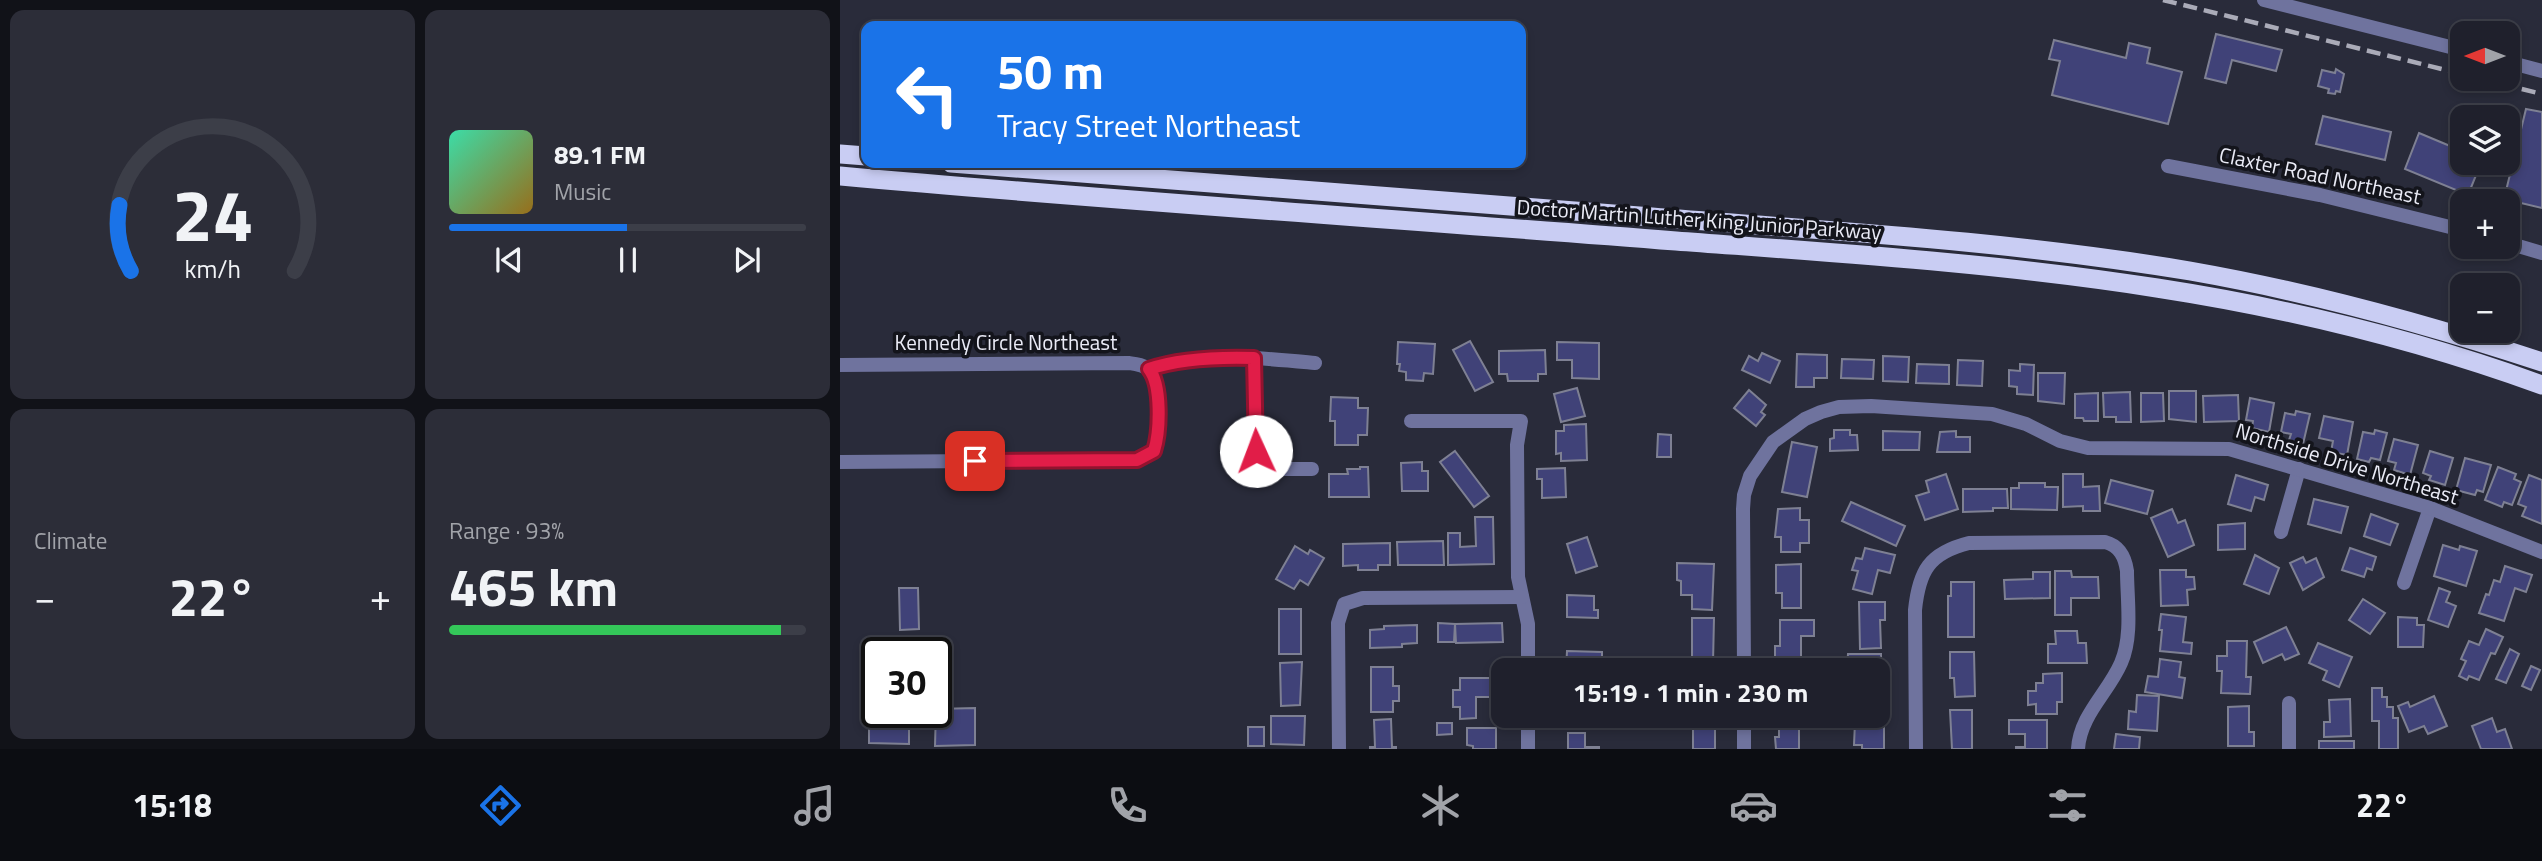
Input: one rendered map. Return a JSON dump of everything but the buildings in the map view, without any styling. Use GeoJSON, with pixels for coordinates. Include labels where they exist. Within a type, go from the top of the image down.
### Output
{"type":"FeatureCollection","features":[{"type":"Feature","properties":{"kind":"highway"},"geometry":{"type":"LineString","coordinates":[[840,154],[861,156]]}},
{"type":"Feature","properties":{"kind":"highway","name":"Doctor Martin Luther King Junior Parkway"},"geometry":{"type":"LineString","coordinates":[[1016,168],[2014,247],[2137,263],[2264,286],[2435,328],[2542,362]]}},
{"type":"Feature","properties":{"kind":"highway","name":"Doctor Martin Luther King Junior Parkway"},"geometry":{"type":"LineString","coordinates":[[840,176],[1858,255],[2083,278],[2203,296],[2299,315],[2406,342],[2542,385]]}},
{"type":"Feature","properties":{"kind":"street"},"geometry":{"type":"LineString","coordinates":[[2264,0],[2450,47]]}},
{"type":"Feature","properties":{"kind":"street"},"geometry":{"type":"LineString","coordinates":[[2520,65],[2542,71]]}},
{"type":"Feature","properties":{"kind":"street","name":"Claxter Road Northeast"},"geometry":{"type":"LineString","coordinates":[[2168,166],[2320,195],[2450,227]]}},
{"type":"Feature","properties":{"kind":"street"},"geometry":{"type":"LineString","coordinates":[[2520,247],[2542,253]]}},
{"type":"Feature","properties":{"kind":"street"},"geometry":{"type":"LineString","coordinates":[[1254,358],[1256,451],[1268,466],[1277,469],[1312,469]]}},
{"type":"Feature","properties":{"kind":"street"},"geometry":{"type":"LineString","coordinates":[[840,462],[1137,460],[1154,451],[1158,430],[1157,387],[1149,369],[1170,363],[1254,358],[1315,363]]}},
{"type":"Feature","properties":{"kind":"street","name":"Kennedy Circle Northeast"},"geometry":{"type":"LineString","coordinates":[[840,365],[1129,363],[1149,369]]}},
{"type":"Feature","properties":{"kind":"street","name":"Northside Drive Northeast"},"geometry":{"type":"LineString","coordinates":[[1744,658],[1744,495],[1750,476],[1773,442],[1805,419],[1839,407],[1871,406],[1992,414],[2026,424],[2060,441],[2088,448],[2229,449],[2430,508],[2542,552]]}},
{"type":"Feature","properties":{"kind":"street"},"geometry":{"type":"LineString","coordinates":[[1411,421],[1521,421],[1517,445],[1517,578],[1528,624],[1528,658]]}},
{"type":"Feature","properties":{"kind":"street"},"geometry":{"type":"LineString","coordinates":[[2281,532],[2299,469]]}},
{"type":"Feature","properties":{"kind":"street"},"geometry":{"type":"LineString","coordinates":[[2404,583],[2430,508]]}},
{"type":"Feature","properties":{"kind":"street"},"geometry":{"type":"LineString","coordinates":[[1916,749],[1915,610],[1918,588],[1925,570],[1934,560],[1948,548],[1969,543],[2105,542],[2119,549],[2125,559],[2126,649],[2121,663],[2082,726],[2078,749]]}},
{"type":"Feature","properties":{"kind":"street"},"geometry":{"type":"LineString","coordinates":[[1339,749],[1338,623],[1344,604],[1363,598],[1522,597]]}},
{"type":"Feature","properties":{"kind":"street"},"geometry":{"type":"LineString","coordinates":[[2289,703],[2289,749]]}},
{"type":"Feature","properties":{"kind":"street"},"geometry":{"type":"LineString","coordinates":[[1528,728],[1528,749]]}},
{"type":"Feature","properties":{"kind":"street"},"geometry":{"type":"LineString","coordinates":[[1744,728],[1744,749]]}},
{"type":"Feature","properties":{"kind":"railway"},"geometry":{"type":"LineString","coordinates":[[2163,0],[2450,71]]}},
{"type":"Feature","properties":{"kind":"railway"},"geometry":{"type":"LineString","coordinates":[[2520,89],[2542,94]]}},
{"type":"Feature","properties":{"kind":"route"},"geometry":{"type":"LineString","coordinates":[[975,461],[1144,458],[1154,451],[1158,430],[1157,387],[1149,369],[1170,363],[1237,357],[1254,358],[1256,451]]}}]}
